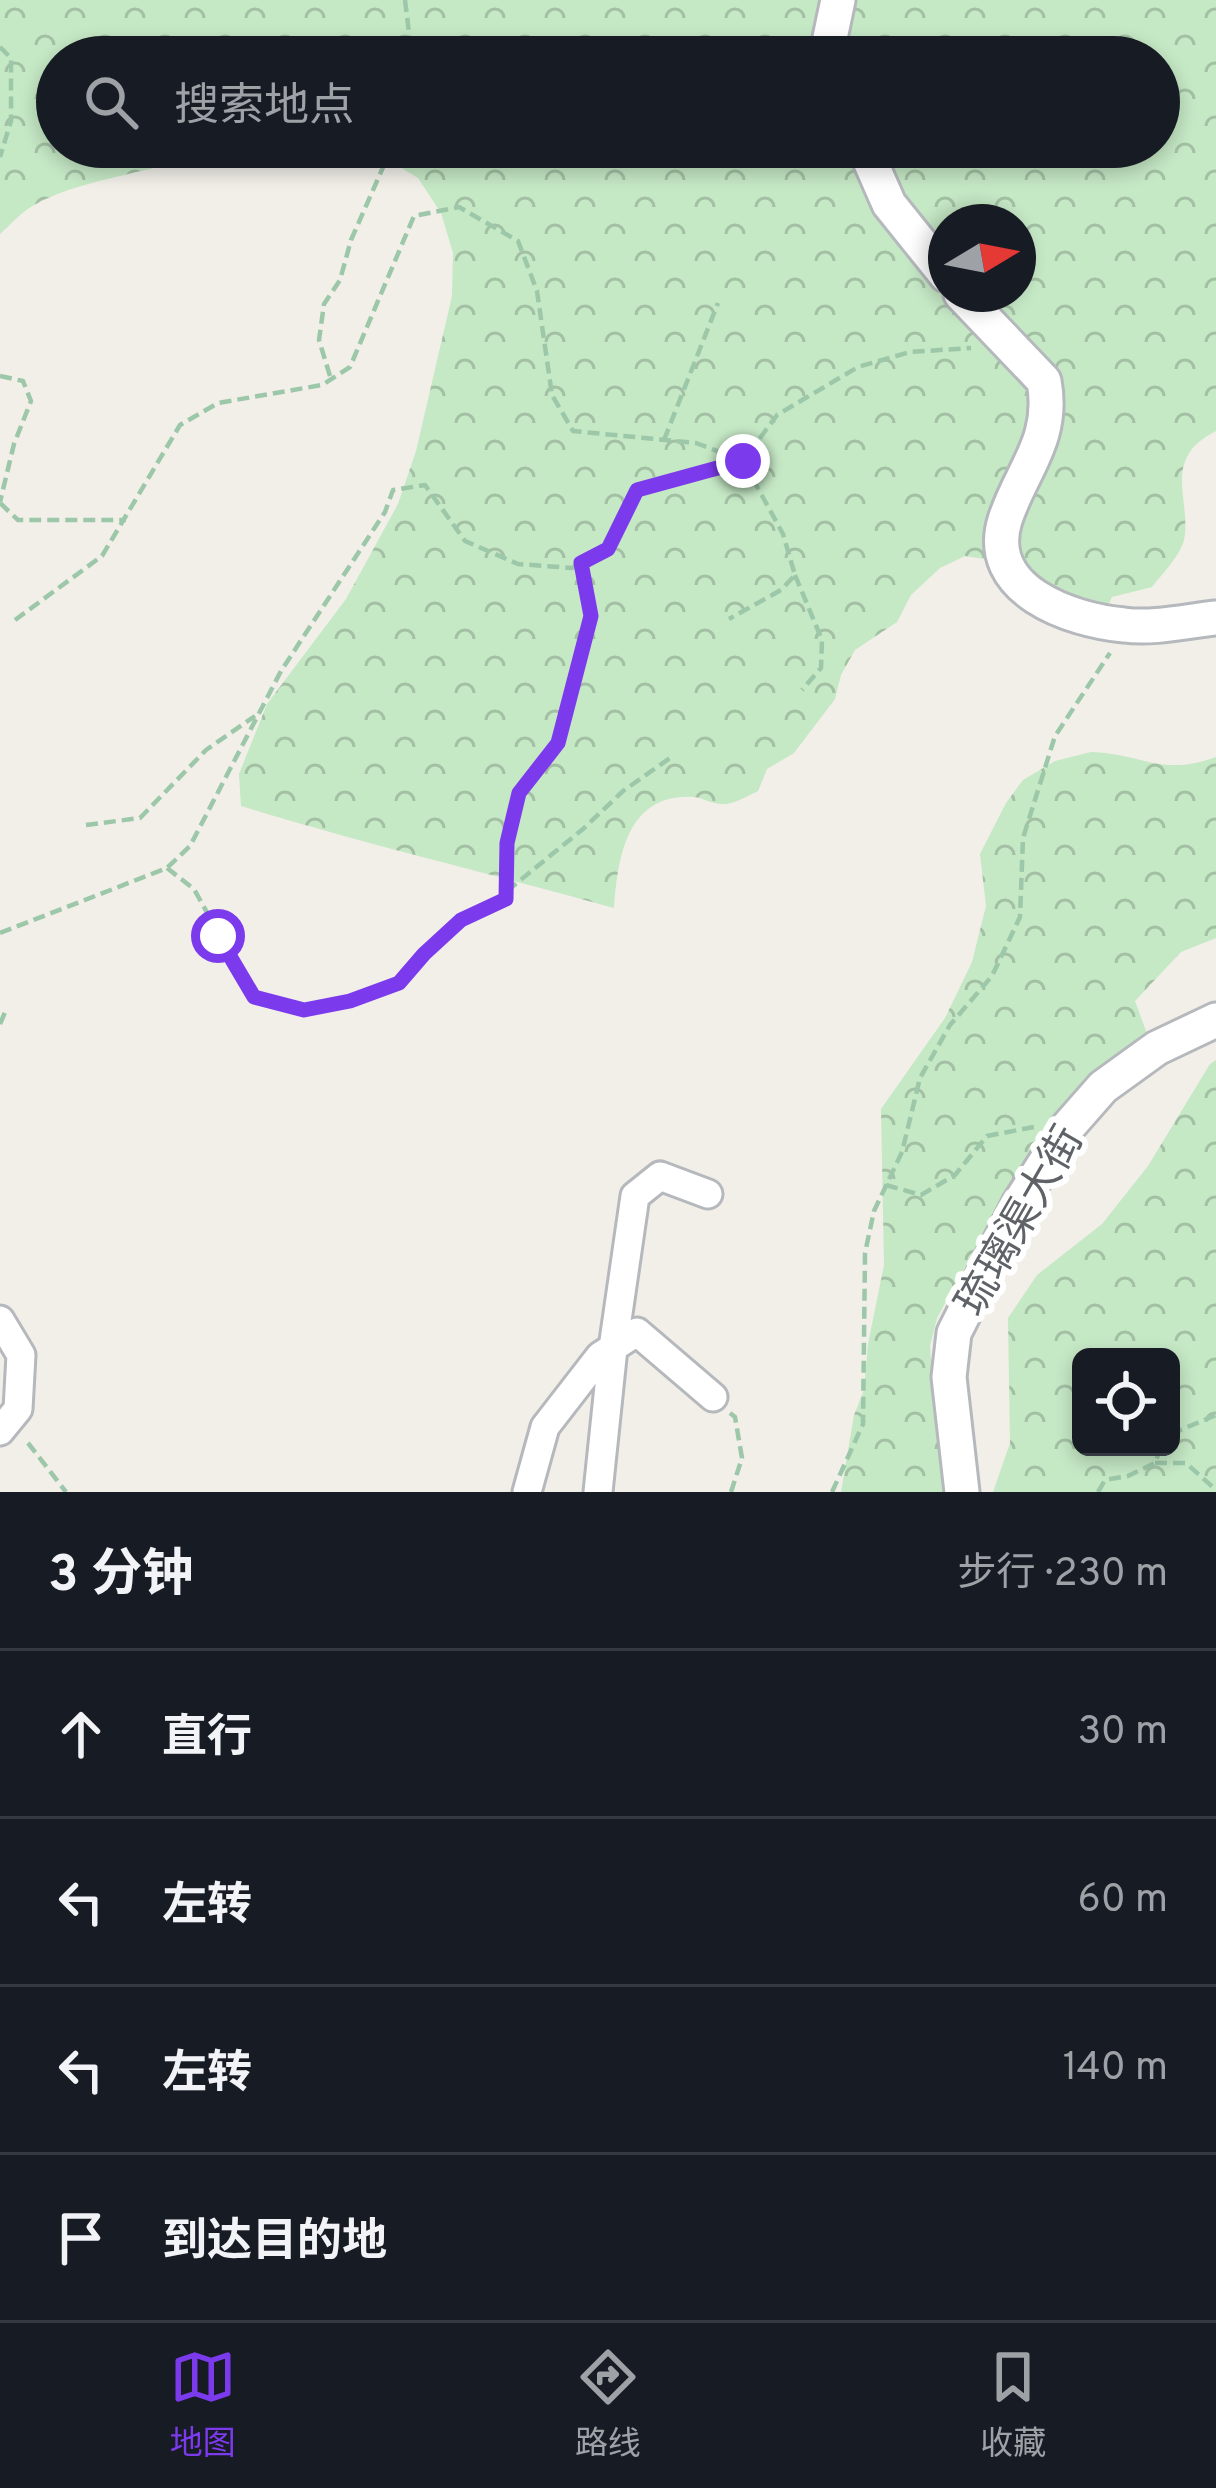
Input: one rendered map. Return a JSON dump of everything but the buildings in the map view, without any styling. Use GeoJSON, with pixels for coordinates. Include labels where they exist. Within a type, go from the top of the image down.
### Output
{"type":"FeatureCollection","features":[{"type":"Feature","properties":{"kind":"street"},"geometry":{"type":"LineString","coordinates":[[830,36],[838,0]]}},
{"type":"Feature","properties":{"kind":"street"},"geometry":{"type":"LineString","coordinates":[[873,168],[889,204],[928,253]]}},
{"type":"Feature","properties":{"kind":"street"},"geometry":{"type":"LineString","coordinates":[[977,312],[1044,381],[1047,397],[1039,452],[1000,541],[1004,562],[1025,591],[1073,616],[1127,626],[1216,618]]}},
{"type":"Feature","properties":{"kind":"street","name":"琉璃渠大街"},"geometry":{"type":"LineString","coordinates":[[962,1492],[949,1377],[953,1333],[1018,1204],[1067,1128],[1103,1087],[1157,1048],[1216,1020]]}},
{"type":"Feature","properties":{"kind":"street"},"geometry":{"type":"LineString","coordinates":[[598,1492],[635,1196],[661,1176],[708,1194]]}},
{"type":"Feature","properties":{"kind":"street"},"geometry":{"type":"LineString","coordinates":[[0,1320],[21,1355],[18,1409],[5,1425]]}},
{"type":"Feature","properties":{"kind":"street"},"geometry":{"type":"LineString","coordinates":[[527,1492],[545,1427],[600,1356],[637,1332],[713,1397]]}},
{"type":"Feature","properties":{"kind":"path"},"geometry":{"type":"LineString","coordinates":[[405,0],[409,36]]}},
{"type":"Feature","properties":{"kind":"path"},"geometry":{"type":"LineString","coordinates":[[0,47],[11,58],[11,121],[0,157]]}},
{"type":"Feature","properties":{"kind":"path"},"geometry":{"type":"LineString","coordinates":[[331,379],[319,340],[324,304],[340,280],[351,240],[383,168]]}},
{"type":"Feature","properties":{"kind":"path"},"geometry":{"type":"LineString","coordinates":[[15,620],[102,556],[180,425],[218,404],[322,385],[350,367],[414,216],[459,207],[518,241],[537,291],[552,395],[572,430],[697,443],[743,461],[783,534],[822,640],[821,668],[802,690]]}},
{"type":"Feature","properties":{"kind":"path"},"geometry":{"type":"LineString","coordinates":[[664,440],[718,303]]}},
{"type":"Feature","properties":{"kind":"path"},"geometry":{"type":"LineString","coordinates":[[0,933],[167,868],[190,845],[281,671],[385,512],[393,490],[425,485],[465,541],[518,564],[572,568],[608,549],[637,490],[743,461],[778,415],[858,367],[910,352],[1006,344]]}},
{"type":"Feature","properties":{"kind":"path"},"geometry":{"type":"LineString","coordinates":[[0,376],[22,381],[32,401],[14,444],[0,503],[18,520],[126,520]]}},
{"type":"Feature","properties":{"kind":"path"},"geometry":{"type":"LineString","coordinates":[[167,868],[194,889],[254,997],[304,1010],[350,1001],[399,983],[461,920],[506,899],[507,843],[519,793],[558,743],[591,616],[581,563]]}},
{"type":"Feature","properties":{"kind":"path"},"geometry":{"type":"LineString","coordinates":[[729,619],[781,590],[795,575]]}},
{"type":"Feature","properties":{"kind":"path"},"geometry":{"type":"LineString","coordinates":[[832,1492],[863,1424],[865,1253],[874,1211],[902,1152],[920,1078],[950,1025],[992,976],[1020,917],[1024,838],[1055,736],[1127,626]]}},
{"type":"Feature","properties":{"kind":"path"},"geometry":{"type":"LineString","coordinates":[[86,825],[140,818],[206,750],[259,713]]}},
{"type":"Feature","properties":{"kind":"path"},"geometry":{"type":"LineString","coordinates":[[507,891],[623,791],[670,758]]}},
{"type":"Feature","properties":{"kind":"path"},"geometry":{"type":"LineString","coordinates":[[0,1024],[6,1010]]}},
{"type":"Feature","properties":{"kind":"path"},"geometry":{"type":"LineString","coordinates":[[886,1185],[921,1195],[955,1175],[987,1136],[1026,1127],[1067,1128]]}},
{"type":"Feature","properties":{"kind":"path"},"geometry":{"type":"LineString","coordinates":[[713,1397],[734,1417],[742,1458],[731,1492]]}},
{"type":"Feature","properties":{"kind":"path"},"geometry":{"type":"LineString","coordinates":[[1180,1430],[1216,1414]]}},
{"type":"Feature","properties":{"kind":"path"},"geometry":{"type":"LineString","coordinates":[[5,1425],[66,1492]]}},
{"type":"Feature","properties":{"kind":"path"},"geometry":{"type":"LineString","coordinates":[[1156,1463],[1158,1456]]}},
{"type":"Feature","properties":{"kind":"path"},"geometry":{"type":"LineString","coordinates":[[1098,1492],[1105,1480],[1156,1463],[1186,1463],[1216,1490]]}},
{"type":"Feature","properties":{"kind":"green space"},"geometry":{"type":"Polygon","coordinates":[[[0,0],[1216,0],[1216,431],[1188,454],[1182,481],[1184,540],[1152,587],[1112,597],[1100,622],[997,561],[965,556],[940,568],[911,595],[897,622],[855,650],[835,699],[794,753],[767,769],[758,791],[726,804],[694,797],[671,799],[640,817],[623,850],[614,908],[241,806],[239,774],[267,704],[346,599],[398,504],[416,451],[452,296],[453,253],[441,213],[418,178],[402,168],[1180,168],[1180,36],[36,36],[36,168],[154,168],[102,180],[36,204],[0,234],[0,0]]]}},
{"type":"Feature","properties":{"kind":"green space"},"geometry":{"type":"Polygon","coordinates":[[[1091,752],[1166,765],[1216,757],[1216,938],[1181,952],[1135,1001],[1146,1031],[1130,1064],[1060,1118],[972,1254],[937,1318],[930,1346],[932,1372],[954,1492],[841,1492],[854,1415],[864,1390],[884,1265],[881,1109],[945,1018],[972,962],[986,906],[980,854],[1006,803],[1023,780],[1055,761],[1091,752]]]}},
{"type":"Feature","properties":{"kind":"green space"},"geometry":{"type":"Polygon","coordinates":[[[1216,1060],[1216,1492],[993,1492],[1010,1443],[1008,1318],[1037,1275],[1102,1224],[1148,1166],[1216,1060]]]}},
{"type":"Feature","properties":{"kind":"route"},"geometry":{"type":"LineString","coordinates":[[218,936],[254,997],[304,1010],[350,1001],[399,983],[461,920],[506,899],[507,843],[519,793],[558,743],[591,616],[581,563],[608,549],[637,490],[743,461]]}}]}
